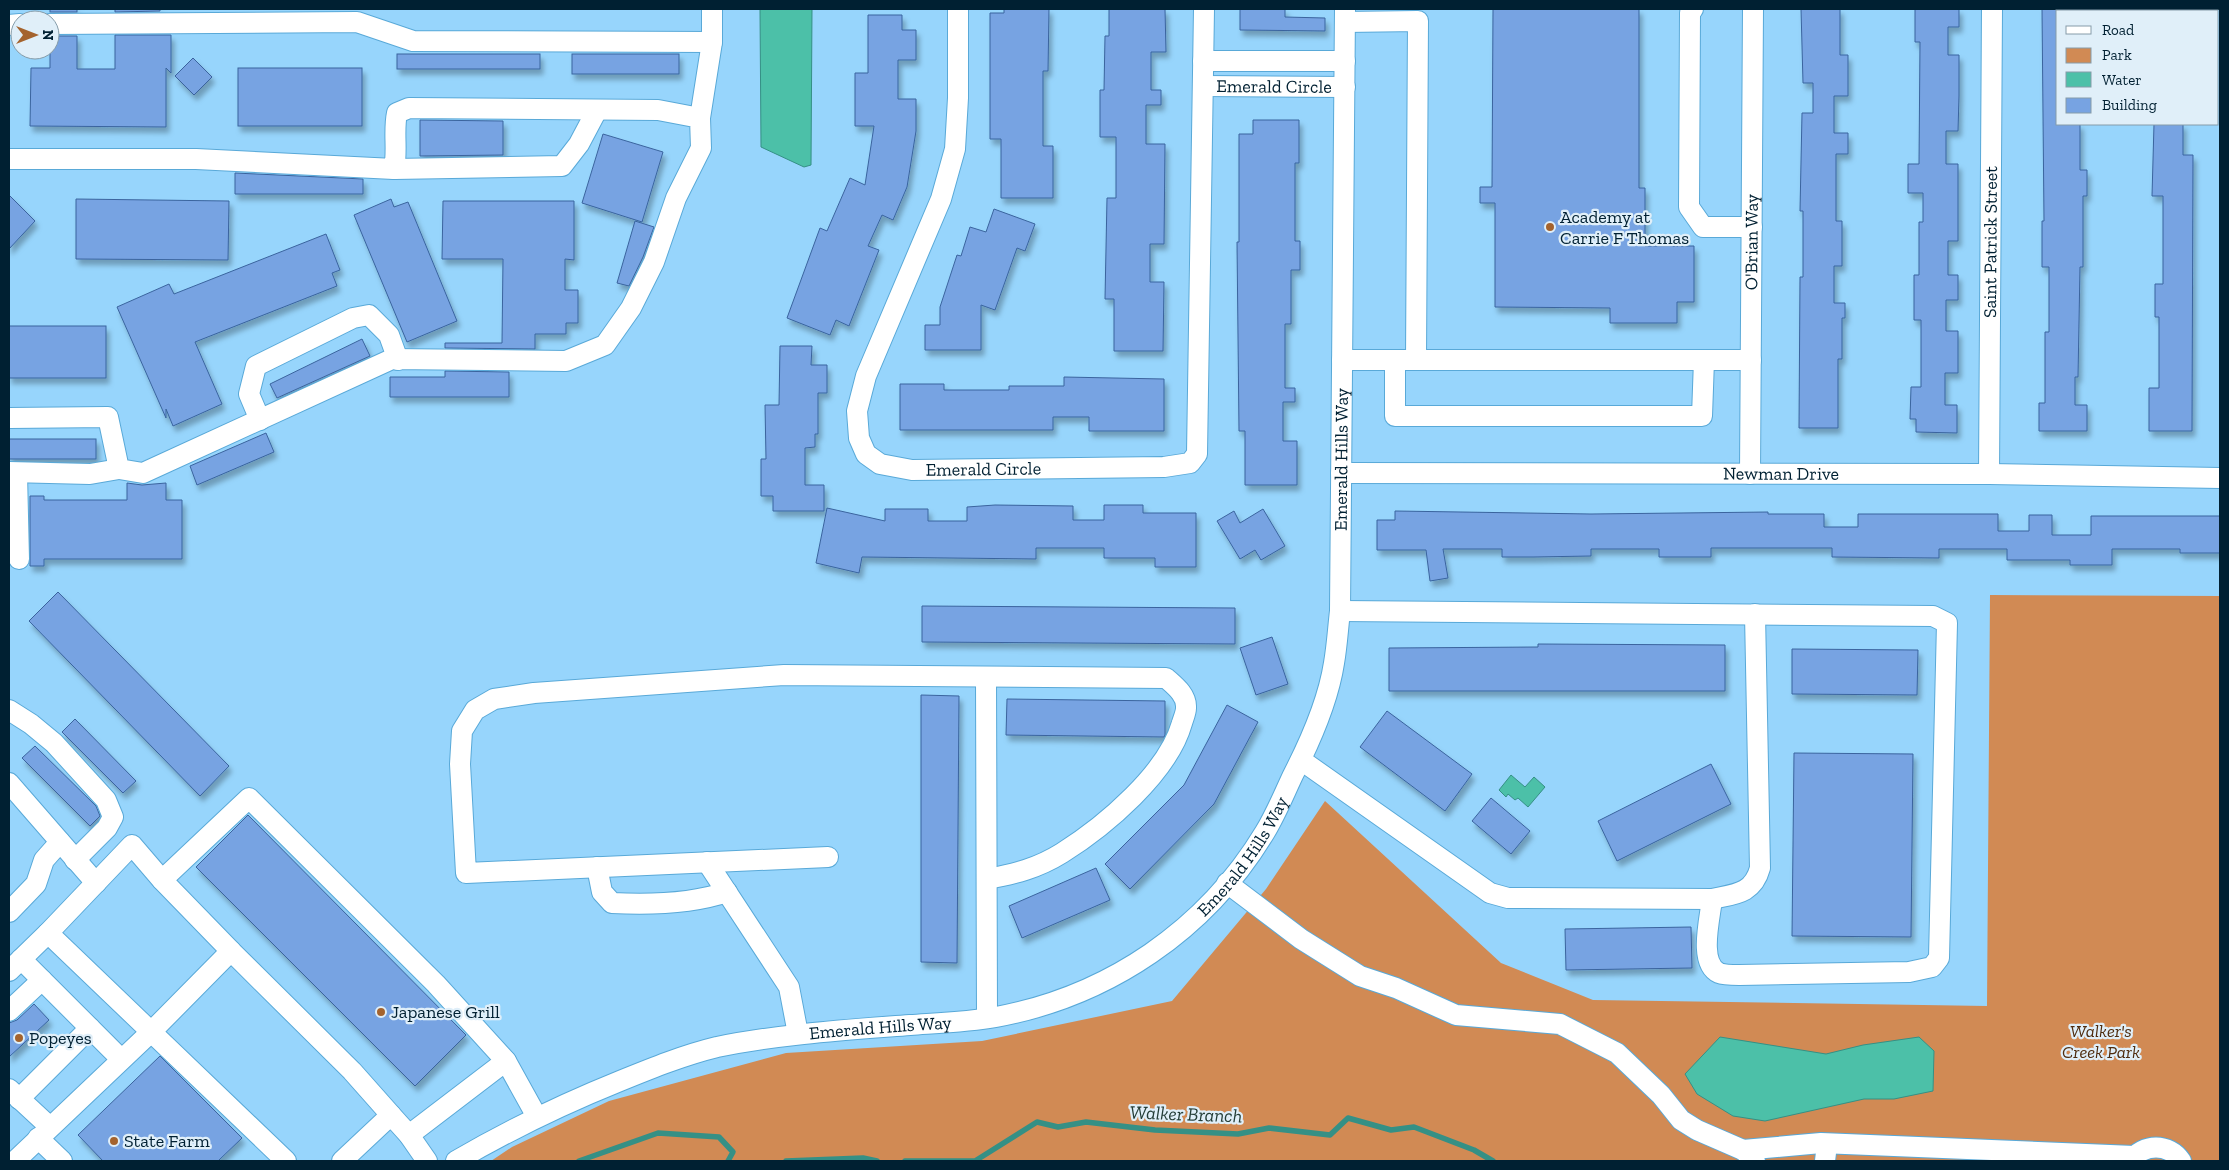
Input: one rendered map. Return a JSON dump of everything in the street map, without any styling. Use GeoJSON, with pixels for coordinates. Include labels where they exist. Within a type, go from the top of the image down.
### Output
{"type":"FeatureCollection","features":[{"type":"Feature","properties":{"kind":"street"},"geometry":{"type":"LineString","coordinates":[[18,559],[13,473],[90,474],[118,469],[143,473],[392,360],[566,361],[605,345],[631,308],[654,262],[676,198],[701,148],[700,118],[712,42],[712,9]]}},
{"type":"Feature","properties":{"kind":"street","name":"Emerald Circle"},"geometry":{"type":"LineString","coordinates":[[958,9],[958,98],[955,149],[941,199],[866,376],[857,411],[859,438],[866,454],[880,464],[912,470],[1164,467],[1190,463],[1197,454],[1199,437],[1204,9]]}},
{"type":"Feature","properties":{"kind":"street"},"geometry":{"type":"LineString","coordinates":[[1693,9],[1690,13],[1689,207],[1703,227],[1752,227]]}},
{"type":"Feature","properties":{"kind":"street","name":"O'Brian Way"},"geometry":{"type":"LineString","coordinates":[[1750,474],[1753,9]]}},
{"type":"Feature","properties":{"kind":"street","name":"Saint Patrick Street"},"geometry":{"type":"LineString","coordinates":[[1989,474],[1992,9]]}},
{"type":"Feature","properties":{"kind":"street"},"geometry":{"type":"LineString","coordinates":[[1345,15],[1418,21],[1416,360]]}},
{"type":"Feature","properties":{"kind":"street","name":"Emerald Hills Way"},"geometry":{"type":"LineString","coordinates":[[456,1161],[502,1135],[568,1102],[667,1061],[717,1048],[798,1034],[987,1018],[1043,1007],[1074,996],[1118,974],[1188,926],[1246,861],[1267,830],[1300,760],[1322,709],[1334,664],[1340,611],[1345,15]]}},
{"type":"Feature","properties":{"kind":"street"},"geometry":{"type":"LineString","coordinates":[[60,23],[192,16],[354,16],[413,41],[712,42]]}},
{"type":"Feature","properties":{"kind":"street"},"geometry":{"type":"LineString","coordinates":[[1203,61],[1345,61]]}},
{"type":"Feature","properties":{"kind":"street","name":"Emerald Circle"},"geometry":{"type":"LineString","coordinates":[[1203,86],[1345,87]]}},
{"type":"Feature","properties":{"kind":"street"},"geometry":{"type":"LineString","coordinates":[[394,169],[397,154],[394,128],[397,113],[409,108],[658,110],[700,118]]}},
{"type":"Feature","properties":{"kind":"street"},"geometry":{"type":"LineString","coordinates":[[9,159],[196,159],[394,169],[562,166],[579,144],[597,110]]}},
{"type":"Feature","properties":{"kind":"street"},"geometry":{"type":"LineString","coordinates":[[260,420],[249,394],[256,366],[353,318],[369,315],[389,335],[398,360]]}},
{"type":"Feature","properties":{"kind":"street"},"geometry":{"type":"LineString","coordinates":[[1342,360],[1751,360]]}},
{"type":"Feature","properties":{"kind":"street"},"geometry":{"type":"LineString","coordinates":[[1395,360],[1394,416],[1543,417],[1702,416],[1704,360]]}},
{"type":"Feature","properties":{"kind":"street"},"geometry":{"type":"LineString","coordinates":[[9,418],[108,417],[118,469]]}},
{"type":"Feature","properties":{"kind":"street","name":"Newman Drive"},"geometry":{"type":"LineString","coordinates":[[1341,474],[1989,474],[2220,478]]}},
{"type":"Feature","properties":{"kind":"street"},"geometry":{"type":"LineString","coordinates":[[1340,611],[1933,616],[1947,623],[1939,958],[1932,967],[1909,972],[1720,974],[1710,967],[1706,955],[1712,899]]}},
{"type":"Feature","properties":{"kind":"street"},"geometry":{"type":"LineString","coordinates":[[1300,760],[1490,893],[1508,898],[1712,899],[1741,892],[1753,885],[1760,868],[1756,614]]}},
{"type":"Feature","properties":{"kind":"street"},"geometry":{"type":"LineString","coordinates":[[828,857],[466,873],[460,764],[462,731],[475,710],[494,699],[534,693],[784,675],[1166,678],[1180,689],[1187,708],[1178,736],[1150,778],[1110,818],[1061,853],[1030,869],[987,879]]}},
{"type":"Feature","properties":{"kind":"street"},"geometry":{"type":"LineString","coordinates":[[986,678],[987,1018]]}},
{"type":"Feature","properties":{"kind":"street"},"geometry":{"type":"LineString","coordinates":[[9,710],[31,724],[54,743],[106,800],[112,818],[107,828],[75,860]]}},
{"type":"Feature","properties":{"kind":"street"},"geometry":{"type":"LineString","coordinates":[[9,783],[96,883]]}},
{"type":"Feature","properties":{"kind":"street"},"geometry":{"type":"LineString","coordinates":[[162,880],[249,798],[436,984],[506,1061],[537,1117]]}},
{"type":"Feature","properties":{"kind":"street"},"geometry":{"type":"LineString","coordinates":[[9,912],[36,884],[44,860],[60,842]]}},
{"type":"Feature","properties":{"kind":"street"},"geometry":{"type":"LineString","coordinates":[[121,1059],[42,980],[15,965],[132,846],[162,880],[352,1071],[409,1135],[427,1161]]}},
{"type":"Feature","properties":{"kind":"street"},"geometry":{"type":"LineString","coordinates":[[707,862],[788,987],[798,1034]]}},
{"type":"Feature","properties":{"kind":"street"},"geometry":{"type":"LineString","coordinates":[[597,867],[602,892],[612,903],[636,904],[705,899],[727,892]]}},
{"type":"Feature","properties":{"kind":"street"},"geometry":{"type":"LineString","coordinates":[[1227,884],[1302,939],[1360,976],[1396,988],[1456,1014],[1560,1024],[1617,1053],[1661,1095],[1681,1120],[1749,1156],[1826,1152],[2133,1159],[2144,1150],[2156,1147],[2168,1149],[2182,1161]]}},
{"type":"Feature","properties":{"kind":"street"},"geometry":{"type":"LineString","coordinates":[[48,933],[286,1161]]}},
{"type":"Feature","properties":{"kind":"street"},"geometry":{"type":"LineString","coordinates":[[15,1161],[151,1032],[231,950]]}},
{"type":"Feature","properties":{"kind":"street"},"geometry":{"type":"LineString","coordinates":[[9,1011],[42,980]]}},
{"type":"Feature","properties":{"kind":"street"},"geometry":{"type":"LineString","coordinates":[[62,1161],[44,1133],[14,1094],[90,1028]]}},
{"type":"Feature","properties":{"kind":"street"},"geometry":{"type":"LineString","coordinates":[[409,1135],[506,1061]]}},
{"type":"Feature","properties":{"kind":"street"},"geometry":{"type":"LineString","coordinates":[[342,1161],[391,1115]]}},
{"type":"Feature","properties":{"kind":"green space","name":"Walker's Creek Park"},"geometry":{"type":"Polygon","coordinates":[[[1990,595],[2220,596],[2220,1161],[491,1161],[512,1147],[609,1101],[786,1053],[982,1041],[1172,1001],[1266,889],[1325,801],[1501,963],[1593,1000],[1987,1006],[1990,595]]]}},
{"type":"Feature","properties":{"kind":"water"},"geometry":{"type":"Polygon","coordinates":[[[760,9],[812,9],[811,165],[804,167],[761,147],[760,9]]]}},
{"type":"Feature","properties":{"kind":"water"},"geometry":{"type":"Polygon","coordinates":[[[1511,775],[1525,787],[1534,777],[1545,787],[1528,807],[1518,798],[1515,800],[1508,794],[1506,797],[1499,790],[1511,775]]]}},
{"type":"Feature","properties":{"kind":"water"},"geometry":{"type":"Polygon","coordinates":[[[1720,1037],[1826,1054],[1863,1045],[1919,1037],[1934,1051],[1933,1091],[1894,1099],[1864,1099],[1765,1121],[1733,1116],[1697,1094],[1685,1074],[1720,1037]]]}},
{"type":"Feature","properties":{"kind":"building"},"geometry":{"type":"Polygon","coordinates":[[[77,9],[77,12],[60,12],[60,10],[50,10],[77,9]]]}},
{"type":"Feature","properties":{"kind":"building"},"geometry":{"type":"Polygon","coordinates":[[[115,9],[160,9],[160,11],[115,12],[115,9]]]}},
{"type":"Feature","properties":{"kind":"building"},"geometry":{"type":"Polygon","coordinates":[[[1004,9],[1049,9],[1048,71],[1043,71],[1043,146],[1053,146],[1053,198],[1001,198],[1001,139],[990,139],[990,13],[1004,13],[1004,9]]]}},
{"type":"Feature","properties":{"kind":"building"},"geometry":{"type":"Polygon","coordinates":[[[1109,9],[1165,9],[1166,52],[1151,52],[1151,90],[1161,90],[1161,105],[1146,105],[1146,144],[1165,144],[1164,244],[1150,244],[1150,282],[1164,282],[1163,351],[1114,351],[1114,299],[1105,299],[1107,198],[1116,198],[1116,137],[1100,137],[1100,90],[1104,90],[1105,36],[1109,36],[1109,9]]]}},
{"type":"Feature","properties":{"kind":"building"},"geometry":{"type":"Polygon","coordinates":[[[1240,9],[1285,9],[1285,17],[1325,18],[1325,31],[1240,30],[1240,9]]]}},
{"type":"Feature","properties":{"kind":"building"},"geometry":{"type":"Polygon","coordinates":[[[1493,9],[1639,9],[1639,188],[1645,188],[1645,246],[1694,246],[1694,302],[1677,302],[1677,323],[1610,323],[1610,308],[1495,307],[1495,203],[1480,203],[1480,187],[1492,187],[1493,9]]]}},
{"type":"Feature","properties":{"kind":"building"},"geometry":{"type":"Polygon","coordinates":[[[1801,9],[1840,9],[1840,55],[1848,55],[1848,96],[1834,96],[1834,133],[1848,133],[1848,154],[1836,154],[1836,221],[1842,221],[1842,266],[1834,266],[1834,303],[1845,303],[1845,318],[1842,318],[1842,359],[1838,359],[1838,428],[1799,428],[1800,277],[1803,277],[1803,211],[1800,211],[1802,113],[1813,113],[1813,83],[1803,83],[1801,9]]]}},
{"type":"Feature","properties":{"kind":"building"},"geometry":{"type":"Polygon","coordinates":[[[1915,9],[1959,9],[1959,27],[1948,27],[1948,55],[1959,55],[1958,131],[1946,131],[1946,164],[1958,164],[1958,241],[1948,241],[1948,275],[1958,275],[1958,300],[1946,300],[1946,331],[1958,331],[1958,373],[1945,373],[1945,405],[1957,405],[1957,433],[1916,432],[1916,419],[1910,419],[1911,387],[1921,387],[1921,320],[1914,320],[1914,275],[1919,275],[1919,222],[1923,222],[1923,193],[1908,193],[1908,164],[1919,164],[1920,42],[1915,42],[1915,9]]]}},
{"type":"Feature","properties":{"kind":"building"},"geometry":{"type":"Polygon","coordinates":[[[2042,9],[2058,9],[2056,10],[2056,125],[2080,125],[2080,170],[2087,170],[2087,196],[2083,196],[2083,267],[2080,267],[2078,377],[2075,377],[2075,405],[2087,405],[2087,431],[2039,431],[2039,403],[2045,403],[2045,332],[2049,332],[2049,267],[2042,267],[2042,221],[2044,221],[2042,9]]]}},
{"type":"Feature","properties":{"kind":"building"},"geometry":{"type":"Polygon","coordinates":[[[868,15],[902,15],[902,30],[916,30],[916,60],[898,60],[898,99],[916,99],[916,131],[907,187],[893,220],[882,215],[868,246],[879,250],[849,326],[836,320],[830,335],[787,318],[820,228],[827,231],[850,178],[865,185],[874,126],[855,126],[855,73],[868,73],[868,15]]]}},
{"type":"Feature","properties":{"kind":"building"},"geometry":{"type":"Polygon","coordinates":[[[115,35],[171,35],[171,73],[166,68],[166,127],[30,126],[31,68],[50,68],[50,60],[60,60],[60,36],[77,36],[77,69],[115,69],[115,35]]]}},
{"type":"Feature","properties":{"kind":"building"},"geometry":{"type":"Polygon","coordinates":[[[397,54],[540,54],[540,69],[397,69],[397,54]]]}},
{"type":"Feature","properties":{"kind":"building"},"geometry":{"type":"Polygon","coordinates":[[[572,54],[679,54],[679,74],[572,74],[572,54]]]}},
{"type":"Feature","properties":{"kind":"building"},"geometry":{"type":"Polygon","coordinates":[[[193,58],[212,77],[194,95],[175,76],[193,58]]]}},
{"type":"Feature","properties":{"kind":"building"},"geometry":{"type":"Polygon","coordinates":[[[238,68],[362,68],[362,126],[238,126],[238,68]]]}},
{"type":"Feature","properties":{"kind":"building"},"geometry":{"type":"Polygon","coordinates":[[[420,120],[503,121],[503,155],[420,156],[420,120]]]}},
{"type":"Feature","properties":{"kind":"building"},"geometry":{"type":"Polygon","coordinates":[[[1253,120],[1299,120],[1299,163],[1295,163],[1295,241],[1300,241],[1300,270],[1291,270],[1291,324],[1285,324],[1285,388],[1295,388],[1295,402],[1283,402],[1283,441],[1297,441],[1297,485],[1245,485],[1245,431],[1239,431],[1237,242],[1239,242],[1239,134],[1253,134],[1253,120]]]}},
{"type":"Feature","properties":{"kind":"building"},"geometry":{"type":"Polygon","coordinates":[[[2154,125],[2183,125],[2183,155],[2193,155],[2192,431],[2149,431],[2149,388],[2159,388],[2159,317],[2155,317],[2155,284],[2163,284],[2163,196],[2152,196],[2154,125]]]}},
{"type":"Feature","properties":{"kind":"building"},"geometry":{"type":"Polygon","coordinates":[[[603,134],[663,152],[642,222],[582,203],[603,134]]]}},
{"type":"Feature","properties":{"kind":"building"},"geometry":{"type":"Polygon","coordinates":[[[235,173],[363,179],[363,194],[235,194],[235,173]]]}},
{"type":"Feature","properties":{"kind":"building"},"geometry":{"type":"Polygon","coordinates":[[[9,195],[35,221],[9,249],[9,195]]]}},
{"type":"Feature","properties":{"kind":"building"},"geometry":{"type":"Polygon","coordinates":[[[76,199],[229,201],[228,260],[76,259],[76,199]]]}},
{"type":"Feature","properties":{"kind":"building"},"geometry":{"type":"Polygon","coordinates":[[[391,199],[394,207],[408,202],[457,321],[407,342],[354,215],[391,199]]]}},
{"type":"Feature","properties":{"kind":"building"},"geometry":{"type":"Polygon","coordinates":[[[443,201],[574,201],[574,260],[565,259],[565,290],[578,290],[578,323],[566,323],[566,334],[535,334],[535,349],[445,348],[445,343],[502,343],[503,259],[442,259],[443,201]]]}},
{"type":"Feature","properties":{"kind":"building"},"geometry":{"type":"Polygon","coordinates":[[[994,209],[1035,224],[1025,251],[1017,248],[995,310],[981,305],[981,350],[925,350],[925,325],[940,325],[940,307],[957,255],[961,256],[970,227],[986,232],[994,209]]]}},
{"type":"Feature","properties":{"kind":"building"},"geometry":{"type":"Polygon","coordinates":[[[635,221],[654,227],[643,257],[629,286],[617,283],[635,221]]]}},
{"type":"Feature","properties":{"kind":"building"},"geometry":{"type":"Polygon","coordinates":[[[326,234],[340,270],[332,273],[337,286],[195,342],[222,404],[173,426],[166,409],[166,418],[117,307],[169,284],[174,294],[326,234]]]}},
{"type":"Feature","properties":{"kind":"building"},"geometry":{"type":"Polygon","coordinates":[[[9,326],[106,326],[106,378],[9,378],[9,326]]]}},
{"type":"Feature","properties":{"kind":"building"},"geometry":{"type":"Polygon","coordinates":[[[362,339],[370,356],[277,398],[270,384],[362,339]]]}},
{"type":"Feature","properties":{"kind":"building"},"geometry":{"type":"Polygon","coordinates":[[[780,346],[812,346],[811,365],[827,365],[827,393],[818,393],[818,434],[815,434],[815,447],[805,448],[805,485],[824,485],[824,511],[773,511],[773,496],[761,496],[761,459],[766,459],[765,405],[779,405],[780,346]]]}},
{"type":"Feature","properties":{"kind":"building"},"geometry":{"type":"Polygon","coordinates":[[[445,371],[509,372],[509,397],[390,397],[390,377],[445,377],[445,371]]]}},
{"type":"Feature","properties":{"kind":"building"},"geometry":{"type":"Polygon","coordinates":[[[1064,377],[1164,379],[1164,431],[1089,431],[1089,417],[1053,417],[1053,430],[900,430],[900,384],[944,384],[944,390],[1009,390],[1009,386],[1064,386],[1064,377]]]}},
{"type":"Feature","properties":{"kind":"building"},"geometry":{"type":"Polygon","coordinates":[[[266,433],[274,452],[197,485],[190,466],[266,433]]]}},
{"type":"Feature","properties":{"kind":"building"},"geometry":{"type":"Polygon","coordinates":[[[9,439],[96,439],[96,459],[9,459],[9,439]]]}},
{"type":"Feature","properties":{"kind":"building"},"geometry":{"type":"Polygon","coordinates":[[[127,483],[142,485],[166,483],[166,500],[182,500],[182,559],[44,559],[44,566],[30,566],[30,496],[44,496],[44,500],[127,500],[127,483]]]}},
{"type":"Feature","properties":{"kind":"building"},"geometry":{"type":"Polygon","coordinates":[[[995,505],[1073,506],[1073,520],[1104,520],[1104,505],[1143,505],[1143,513],[1196,513],[1196,567],[1155,567],[1155,558],[1104,558],[1104,548],[1036,548],[1036,559],[862,557],[859,573],[816,563],[827,508],[885,521],[885,509],[928,509],[928,521],[967,521],[967,507],[995,505]]]}},
{"type":"Feature","properties":{"kind":"building"},"geometry":{"type":"Polygon","coordinates":[[[1263,509],[1285,546],[1261,560],[1255,550],[1240,559],[1217,521],[1234,511],[1240,523],[1263,509]]]}},
{"type":"Feature","properties":{"kind":"building"},"geometry":{"type":"Polygon","coordinates":[[[1395,511],[1591,514],[1768,512],[1768,514],[1824,514],[1824,527],[1858,527],[1858,514],[1998,514],[1998,531],[2029,531],[2029,515],[2052,515],[2052,535],[2091,535],[2091,516],[2220,516],[2220,553],[2180,553],[2180,549],[2112,549],[2112,565],[2070,565],[2070,560],[2007,560],[2007,549],[1939,549],[1939,558],[1832,557],[1832,548],[1711,548],[1711,557],[1659,557],[1659,549],[1591,549],[1591,556],[1502,557],[1502,549],[1443,549],[1448,578],[1430,581],[1426,550],[1377,550],[1377,520],[1395,520],[1395,511]]]}},
{"type":"Feature","properties":{"kind":"building"},"geometry":{"type":"Polygon","coordinates":[[[58,592],[229,766],[200,796],[29,621],[58,592]]]}},
{"type":"Feature","properties":{"kind":"building"},"geometry":{"type":"Polygon","coordinates":[[[922,606],[1235,608],[1235,644],[922,642],[922,606]]]}},
{"type":"Feature","properties":{"kind":"building"},"geometry":{"type":"Polygon","coordinates":[[[1272,637],[1288,684],[1256,695],[1240,648],[1272,637]]]}},
{"type":"Feature","properties":{"kind":"building"},"geometry":{"type":"Polygon","coordinates":[[[1538,644],[1725,645],[1725,691],[1389,691],[1389,648],[1538,647],[1538,644]]]}},
{"type":"Feature","properties":{"kind":"building"},"geometry":{"type":"Polygon","coordinates":[[[1792,649],[1918,650],[1917,695],[1792,694],[1792,649]]]}},
{"type":"Feature","properties":{"kind":"building"},"geometry":{"type":"Polygon","coordinates":[[[921,695],[959,696],[957,963],[921,962],[921,695]]]}},
{"type":"Feature","properties":{"kind":"building"},"geometry":{"type":"Polygon","coordinates":[[[1007,699],[1165,701],[1165,735],[1164,737],[1006,735],[1007,699]]]}},
{"type":"Feature","properties":{"kind":"building"},"geometry":{"type":"Polygon","coordinates":[[[1227,705],[1258,722],[1214,804],[1130,889],[1105,864],[1184,785],[1227,705]]]}},
{"type":"Feature","properties":{"kind":"building"},"geometry":{"type":"Polygon","coordinates":[[[1387,711],[1472,774],[1445,811],[1360,747],[1387,711]]]}},
{"type":"Feature","properties":{"kind":"building"},"geometry":{"type":"Polygon","coordinates":[[[75,719],[136,781],[123,793],[62,732],[75,719]]]}},
{"type":"Feature","properties":{"kind":"building"},"geometry":{"type":"Polygon","coordinates":[[[35,746],[96,806],[100,816],[90,826],[22,758],[35,746]]]}},
{"type":"Feature","properties":{"kind":"building"},"geometry":{"type":"Polygon","coordinates":[[[1794,753],[1913,754],[1911,937],[1792,936],[1794,753]]]}},
{"type":"Feature","properties":{"kind":"building"},"geometry":{"type":"Polygon","coordinates":[[[1711,764],[1731,804],[1617,861],[1598,821],[1711,764]]]}},
{"type":"Feature","properties":{"kind":"building"},"geometry":{"type":"Polygon","coordinates":[[[1491,798],[1530,831],[1511,854],[1472,821],[1491,798]]]}},
{"type":"Feature","properties":{"kind":"building"},"geometry":{"type":"Polygon","coordinates":[[[248,815],[466,1035],[415,1086],[196,867],[248,815]]]}},
{"type":"Feature","properties":{"kind":"building"},"geometry":{"type":"Polygon","coordinates":[[[1096,868],[1110,900],[1022,938],[1009,906],[1096,868]]]}},
{"type":"Feature","properties":{"kind":"building"},"geometry":{"type":"Polygon","coordinates":[[[1691,927],[1692,968],[1566,970],[1565,929],[1691,927]]]}},
{"type":"Feature","properties":{"kind":"building","name":"Popeyes"},"geometry":{"type":"Polygon","coordinates":[[[34,1004],[49,1020],[9,1057],[9,1023],[17,1020],[34,1004]]]}},
{"type":"Feature","properties":{"kind":"building"},"geometry":{"type":"Polygon","coordinates":[[[160,1056],[242,1138],[218,1161],[103,1161],[78,1135],[160,1056]]]}},
{"type":"Feature","properties":{"kind":"waterway","name":"Walker Branch"},"geometry":{"type":"LineString","coordinates":[[905,1161],[975,1161],[1037,1122],[1058,1127],[1086,1122],[1155,1130],[1238,1134],[1269,1128],[1330,1135],[1348,1118],[1391,1130],[1414,1127],[1474,1150],[1493,1161]]}},
{"type":"Feature","properties":{"kind":"waterway","name":"Walker Branch"},"geometry":{"type":"LineString","coordinates":[[579,1161],[658,1133],[719,1137],[733,1152],[728,1161]]}},
{"type":"Feature","properties":{"kind":"waterway","name":"Walker Branch"},"geometry":{"type":"LineString","coordinates":[[786,1161],[863,1158],[877,1161]]}},
{"type":"Feature","properties":{"kind":"place","name":"Academy at Carrie F Thomas"},"geometry":{"type":"Point","coordinates":[1550,227]}},
{"type":"Feature","properties":{"kind":"place","name":"Japanese Grill"},"geometry":{"type":"Point","coordinates":[381,1012]}},
{"type":"Feature","properties":{"kind":"place","name":"Popeyes"},"geometry":{"type":"Point","coordinates":[19,1038]}},
{"type":"Feature","properties":{"kind":"place","name":"State Farm"},"geometry":{"type":"Point","coordinates":[114,1141]}}]}
